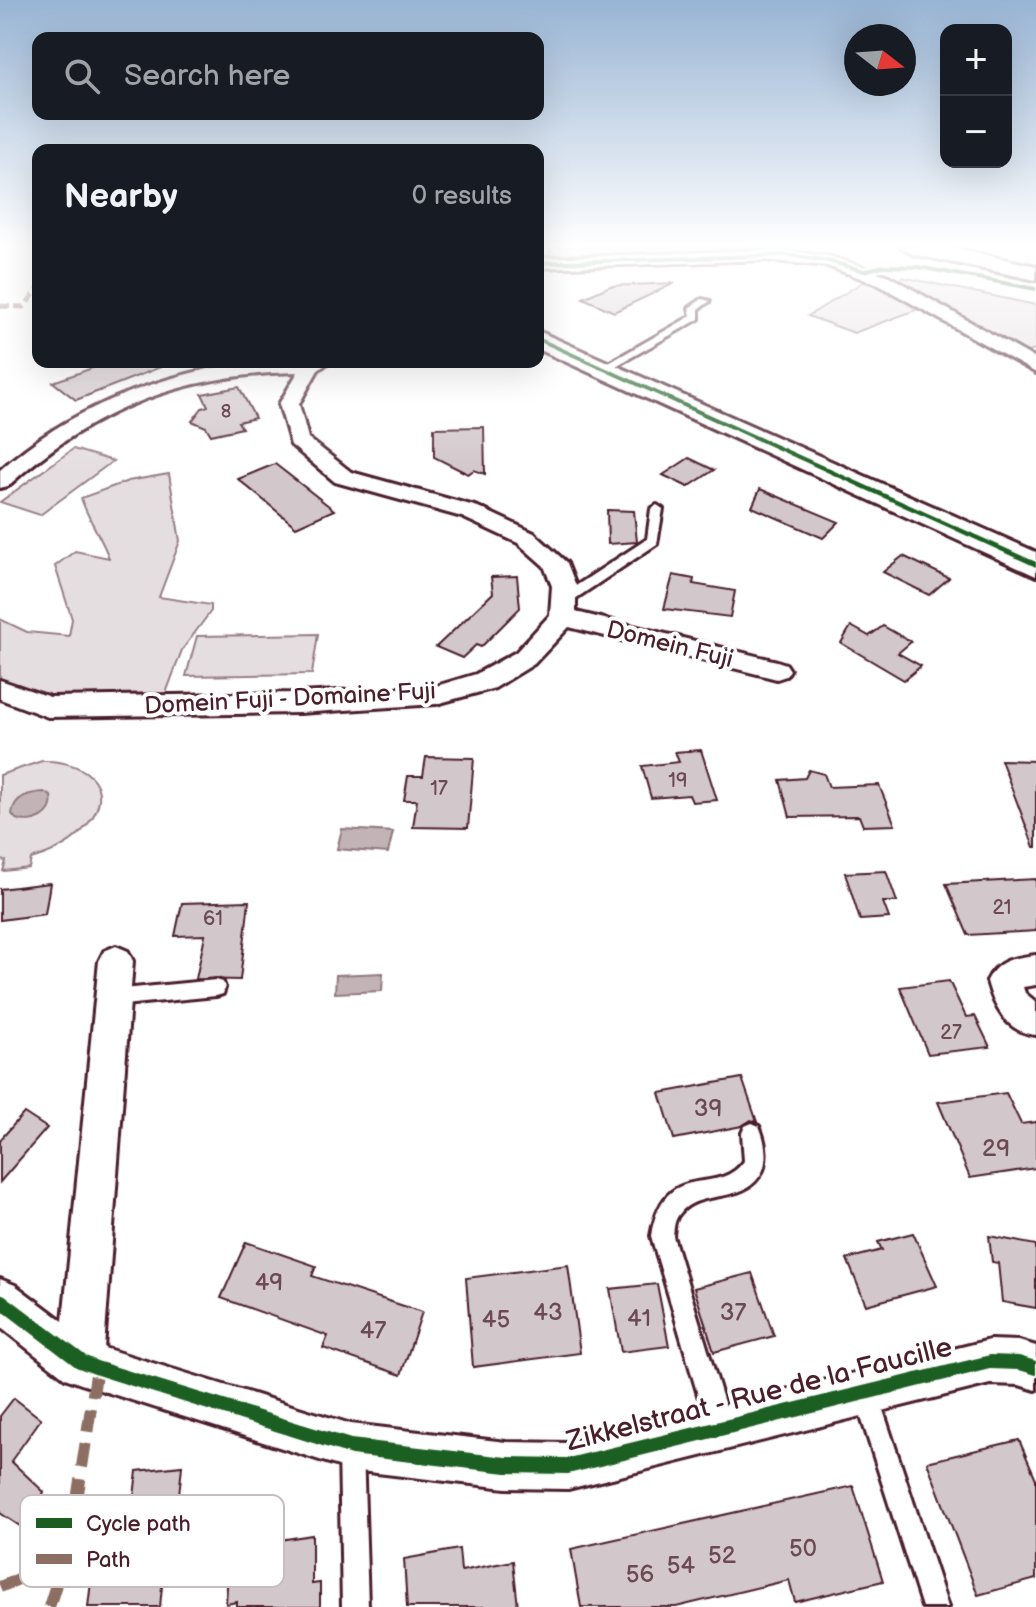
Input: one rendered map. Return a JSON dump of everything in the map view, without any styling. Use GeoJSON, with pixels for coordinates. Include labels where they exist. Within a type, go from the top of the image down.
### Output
{"type":"FeatureCollection","features":[{"type":"Feature","properties":{"kind":"main road"},"geometry":{"type":"LineString","coordinates":[[544,342],[1036,565]]}},
{"type":"Feature","properties":{"kind":"street"},"geometry":{"type":"LineString","coordinates":[[957,322],[1036,367]]}},
{"type":"Feature","properties":{"kind":"street"},"geometry":{"type":"LineString","coordinates":[[0,481],[39,446],[125,399],[200,375],[245,368]]}},
{"type":"Feature","properties":{"kind":"street"},"geometry":{"type":"LineString","coordinates":[[313,368],[289,404],[298,441],[343,477],[470,512],[526,538],[555,563],[564,586],[563,608]]}},
{"type":"Feature","properties":{"kind":"street","name":"Domein Fuji"},"geometry":{"type":"LineString","coordinates":[[563,608],[777,670]]}},
{"type":"Feature","properties":{"kind":"street","name":"Domein Fuji - Domaine Fuji"},"geometry":{"type":"LineString","coordinates":[[0,689],[48,707],[299,703],[436,695],[485,681],[525,658],[563,608]]}},
{"type":"Feature","properties":{"kind":"street"},"geometry":{"type":"LineString","coordinates":[[1034,1023],[1010,1002],[1004,981],[1013,973],[1036,970]]}},
{"type":"Feature","properties":{"kind":"street"},"geometry":{"type":"LineString","coordinates":[[81,1362],[114,979]]}},
{"type":"Feature","properties":{"kind":"street","name":"Zikkelstraat - Rue de la Faucille"},"geometry":{"type":"LineString","coordinates":[[0,1300],[81,1362],[351,1447],[547,1468],[568,1466],[720,1431],[865,1391],[990,1362],[1019,1363],[1036,1368]]}},
{"type":"Feature","properties":{"kind":"lane"},"geometry":{"type":"LineString","coordinates":[[603,369],[687,322]]}},
{"type":"Feature","properties":{"kind":"lane"},"geometry":{"type":"LineString","coordinates":[[563,608],[653,541],[657,509]]}},
{"type":"Feature","properties":{"kind":"lane"},"geometry":{"type":"LineString","coordinates":[[114,979],[216,988]]}},
{"type":"Feature","properties":{"kind":"lane"},"geometry":{"type":"LineString","coordinates":[[720,1431],[662,1236],[662,1218],[675,1200],[745,1177],[754,1165],[752,1133]]}},
{"type":"Feature","properties":{"kind":"lane"},"geometry":{"type":"LineString","coordinates":[[865,1391],[935,1607]]}},
{"type":"Feature","properties":{"kind":"lane"},"geometry":{"type":"LineString","coordinates":[[351,1447],[355,1607]]}},
{"type":"Feature","properties":{"kind":"shaded area"},"geometry":{"type":"Polygon","coordinates":[[[824,322],[884,322],[854,333],[824,322]]]}},
{"type":"Feature","properties":{"kind":"shaded area"},"geometry":{"type":"Polygon","coordinates":[[[969,322],[1036,322],[1036,350],[1023,353],[969,322]]]}},
{"type":"Feature","properties":{"kind":"shaded area"},"geometry":{"type":"Polygon","coordinates":[[[73,449],[113,461],[40,515],[0,502],[73,449]]]}},
{"type":"Feature","properties":{"kind":"shaded area"},"geometry":{"type":"Polygon","coordinates":[[[169,474],[180,541],[159,597],[211,605],[211,611],[182,650],[165,696],[50,701],[0,681],[0,619],[27,632],[69,636],[72,619],[55,566],[75,551],[109,558],[81,498],[128,481],[169,474]]]}},
{"type":"Feature","properties":{"kind":"shaded area"},"geometry":{"type":"Polygon","coordinates":[[[318,634],[312,674],[186,676],[197,636],[318,634]]]}},
{"type":"Feature","properties":{"kind":"shaded area"},"geometry":{"type":"Polygon","coordinates":[[[42,761],[74,766],[86,773],[95,781],[99,792],[98,804],[92,818],[69,842],[31,859],[29,868],[3,871],[6,861],[0,860],[0,775],[42,761]]]}},
{"type":"Feature","properties":{"kind":"shaded area"},"geometry":{"type":"Polygon","coordinates":[[[44,792],[51,796],[46,814],[29,821],[16,819],[12,814],[19,799],[44,792]]]}},
{"type":"Feature","properties":{"kind":"shaded area"},"geometry":{"type":"Polygon","coordinates":[[[342,829],[393,832],[388,853],[337,849],[342,829]]]}},
{"type":"Feature","properties":{"kind":"shaded area"},"geometry":{"type":"Polygon","coordinates":[[[383,973],[382,991],[335,993],[336,975],[383,973]]]}},
{"type":"Feature","properties":{"kind":"building"},"geometry":{"type":"Polygon","coordinates":[[[92,368],[158,368],[76,400],[53,382],[92,368]]]}},
{"type":"Feature","properties":{"kind":"building"},"geometry":{"type":"Polygon","coordinates":[[[239,387],[255,418],[238,422],[242,428],[211,435],[206,427],[192,421],[202,408],[208,406],[202,394],[239,387]]]}},
{"type":"Feature","properties":{"kind":"building"},"geometry":{"type":"Polygon","coordinates":[[[484,427],[485,474],[474,470],[468,474],[434,457],[434,428],[484,427]]]}},
{"type":"Feature","properties":{"kind":"building"},"geometry":{"type":"Polygon","coordinates":[[[689,458],[714,470],[688,487],[663,475],[689,458]]]}},
{"type":"Feature","properties":{"kind":"building"},"geometry":{"type":"Polygon","coordinates":[[[275,464],[334,510],[296,527],[238,479],[275,464]]]}},
{"type":"Feature","properties":{"kind":"building"},"geometry":{"type":"Polygon","coordinates":[[[760,489],[839,522],[823,538],[752,507],[760,489]]]}},
{"type":"Feature","properties":{"kind":"building"},"geometry":{"type":"Polygon","coordinates":[[[607,510],[634,511],[637,542],[608,544],[607,510]]]}},
{"type":"Feature","properties":{"kind":"building"},"geometry":{"type":"Polygon","coordinates":[[[903,556],[949,578],[929,595],[883,572],[903,556]]]}},
{"type":"Feature","properties":{"kind":"building"},"geometry":{"type":"Polygon","coordinates":[[[673,575],[694,579],[693,584],[735,591],[730,617],[664,609],[673,575]]]}},
{"type":"Feature","properties":{"kind":"building"},"geometry":{"type":"Polygon","coordinates":[[[517,576],[520,608],[481,647],[476,645],[462,658],[436,647],[493,593],[491,577],[517,576]]]}},
{"type":"Feature","properties":{"kind":"building"},"geometry":{"type":"Polygon","coordinates":[[[851,626],[869,636],[883,626],[911,642],[898,653],[921,666],[904,680],[841,643],[851,626]]]}},
{"type":"Feature","properties":{"kind":"building"},"geometry":{"type":"Polygon","coordinates":[[[701,750],[717,800],[692,802],[689,795],[651,798],[642,766],[679,762],[675,752],[701,750]]]}},
{"type":"Feature","properties":{"kind":"building"},"geometry":{"type":"Polygon","coordinates":[[[426,757],[474,758],[468,828],[413,827],[417,800],[404,800],[408,776],[423,776],[426,757]]]}},
{"type":"Feature","properties":{"kind":"building"},"geometry":{"type":"Polygon","coordinates":[[[1001,760],[1036,761],[1036,847],[1034,847],[1001,760]]]}},
{"type":"Feature","properties":{"kind":"building"},"geometry":{"type":"Polygon","coordinates":[[[809,770],[824,774],[829,787],[879,785],[895,825],[863,826],[859,816],[790,817],[780,780],[805,778],[809,770]]]}},
{"type":"Feature","properties":{"kind":"building"},"geometry":{"type":"Polygon","coordinates":[[[886,871],[897,902],[883,902],[889,918],[860,920],[845,873],[886,871]]]}},
{"type":"Feature","properties":{"kind":"building"},"geometry":{"type":"Polygon","coordinates":[[[1036,879],[1036,931],[968,935],[946,884],[1036,879]]]}},
{"type":"Feature","properties":{"kind":"building"},"geometry":{"type":"Polygon","coordinates":[[[50,883],[45,914],[0,920],[0,889],[50,883]]]}},
{"type":"Feature","properties":{"kind":"building"},"geometry":{"type":"Polygon","coordinates":[[[249,901],[240,980],[196,979],[205,935],[175,936],[182,903],[249,901]]]}},
{"type":"Feature","properties":{"kind":"building"},"geometry":{"type":"Polygon","coordinates":[[[949,981],[966,1017],[975,1016],[990,1047],[928,1054],[900,987],[949,981]]]}},
{"type":"Feature","properties":{"kind":"building"},"geometry":{"type":"Polygon","coordinates":[[[742,1078],[757,1122],[751,1120],[742,1126],[674,1139],[660,1093],[742,1078]]]}},
{"type":"Feature","properties":{"kind":"building"},"geometry":{"type":"Polygon","coordinates":[[[1006,1093],[1021,1124],[1036,1122],[1036,1168],[970,1178],[938,1102],[1006,1093]]]}},
{"type":"Feature","properties":{"kind":"building"},"geometry":{"type":"Polygon","coordinates":[[[24,1113],[47,1128],[0,1182],[0,1140],[24,1113]]]}},
{"type":"Feature","properties":{"kind":"building"},"geometry":{"type":"Polygon","coordinates":[[[913,1233],[937,1286],[866,1305],[847,1259],[882,1250],[878,1242],[913,1233]]]}},
{"type":"Feature","properties":{"kind":"building"},"geometry":{"type":"Polygon","coordinates":[[[989,1236],[1036,1245],[1036,1308],[1002,1302],[998,1263],[992,1262],[989,1236]]]}},
{"type":"Feature","properties":{"kind":"building"},"geometry":{"type":"Polygon","coordinates":[[[246,1242],[316,1266],[312,1276],[422,1312],[401,1375],[323,1348],[328,1336],[221,1298],[246,1242]]]}},
{"type":"Feature","properties":{"kind":"building"},"geometry":{"type":"Polygon","coordinates":[[[568,1265],[580,1353],[473,1367],[466,1278],[568,1265]]]}},
{"type":"Feature","properties":{"kind":"building"},"geometry":{"type":"Polygon","coordinates":[[[752,1273],[774,1336],[714,1352],[694,1288],[752,1273]]]}},
{"type":"Feature","properties":{"kind":"building"},"geometry":{"type":"Polygon","coordinates":[[[657,1284],[669,1346],[621,1352],[610,1289],[657,1284]]]}},
{"type":"Feature","properties":{"kind":"building"},"geometry":{"type":"Polygon","coordinates":[[[14,1398],[41,1419],[11,1461],[44,1492],[43,1495],[20,1495],[20,1526],[0,1513],[0,1416],[14,1398]]]}},
{"type":"Feature","properties":{"kind":"building"},"geometry":{"type":"Polygon","coordinates":[[[1019,1440],[1036,1479],[1036,1579],[978,1595],[927,1462],[1019,1440]]]}},
{"type":"Feature","properties":{"kind":"building"},"geometry":{"type":"Polygon","coordinates":[[[182,1466],[179,1495],[134,1495],[137,1471],[182,1466]]]}},
{"type":"Feature","properties":{"kind":"building"},"geometry":{"type":"Polygon","coordinates":[[[853,1486],[883,1581],[795,1602],[789,1580],[676,1607],[581,1607],[571,1549],[853,1486]]]}},
{"type":"Feature","properties":{"kind":"building"},"geometry":{"type":"Polygon","coordinates":[[[312,1535],[312,1584],[320,1583],[320,1607],[237,1607],[237,1602],[226,1604],[227,1587],[284,1587],[284,1539],[312,1535]]]}},
{"type":"Feature","properties":{"kind":"building"},"geometry":{"type":"Polygon","coordinates":[[[459,1549],[461,1571],[513,1561],[518,1607],[407,1607],[404,1559],[459,1549]]]}},
{"type":"Feature","properties":{"kind":"building"},"geometry":{"type":"Polygon","coordinates":[[[90,1587],[162,1587],[160,1607],[88,1607],[90,1587]]]}},
{"type":"Feature","properties":{"kind":"marked path"},"geometry":{"type":"LineString","coordinates":[[78,1495],[97,1368]]}},
{"type":"Feature","properties":{"kind":"marked path"},"geometry":{"type":"LineString","coordinates":[[0,1587],[20,1578]]}},
{"type":"Feature","properties":{"kind":"marked path"},"geometry":{"type":"LineString","coordinates":[[49,1607],[55,1587]]}},
{"type":"Feature","properties":{"kind":"cycle path"},"geometry":{"type":"LineString","coordinates":[[544,342],[1036,565]]}},
{"type":"Feature","properties":{"kind":"cycle path"},"geometry":{"type":"LineString","coordinates":[[0,1300],[81,1362],[97,1368],[351,1447],[506,1465],[568,1466],[990,1362],[1019,1363],[1036,1368]]}}]}
